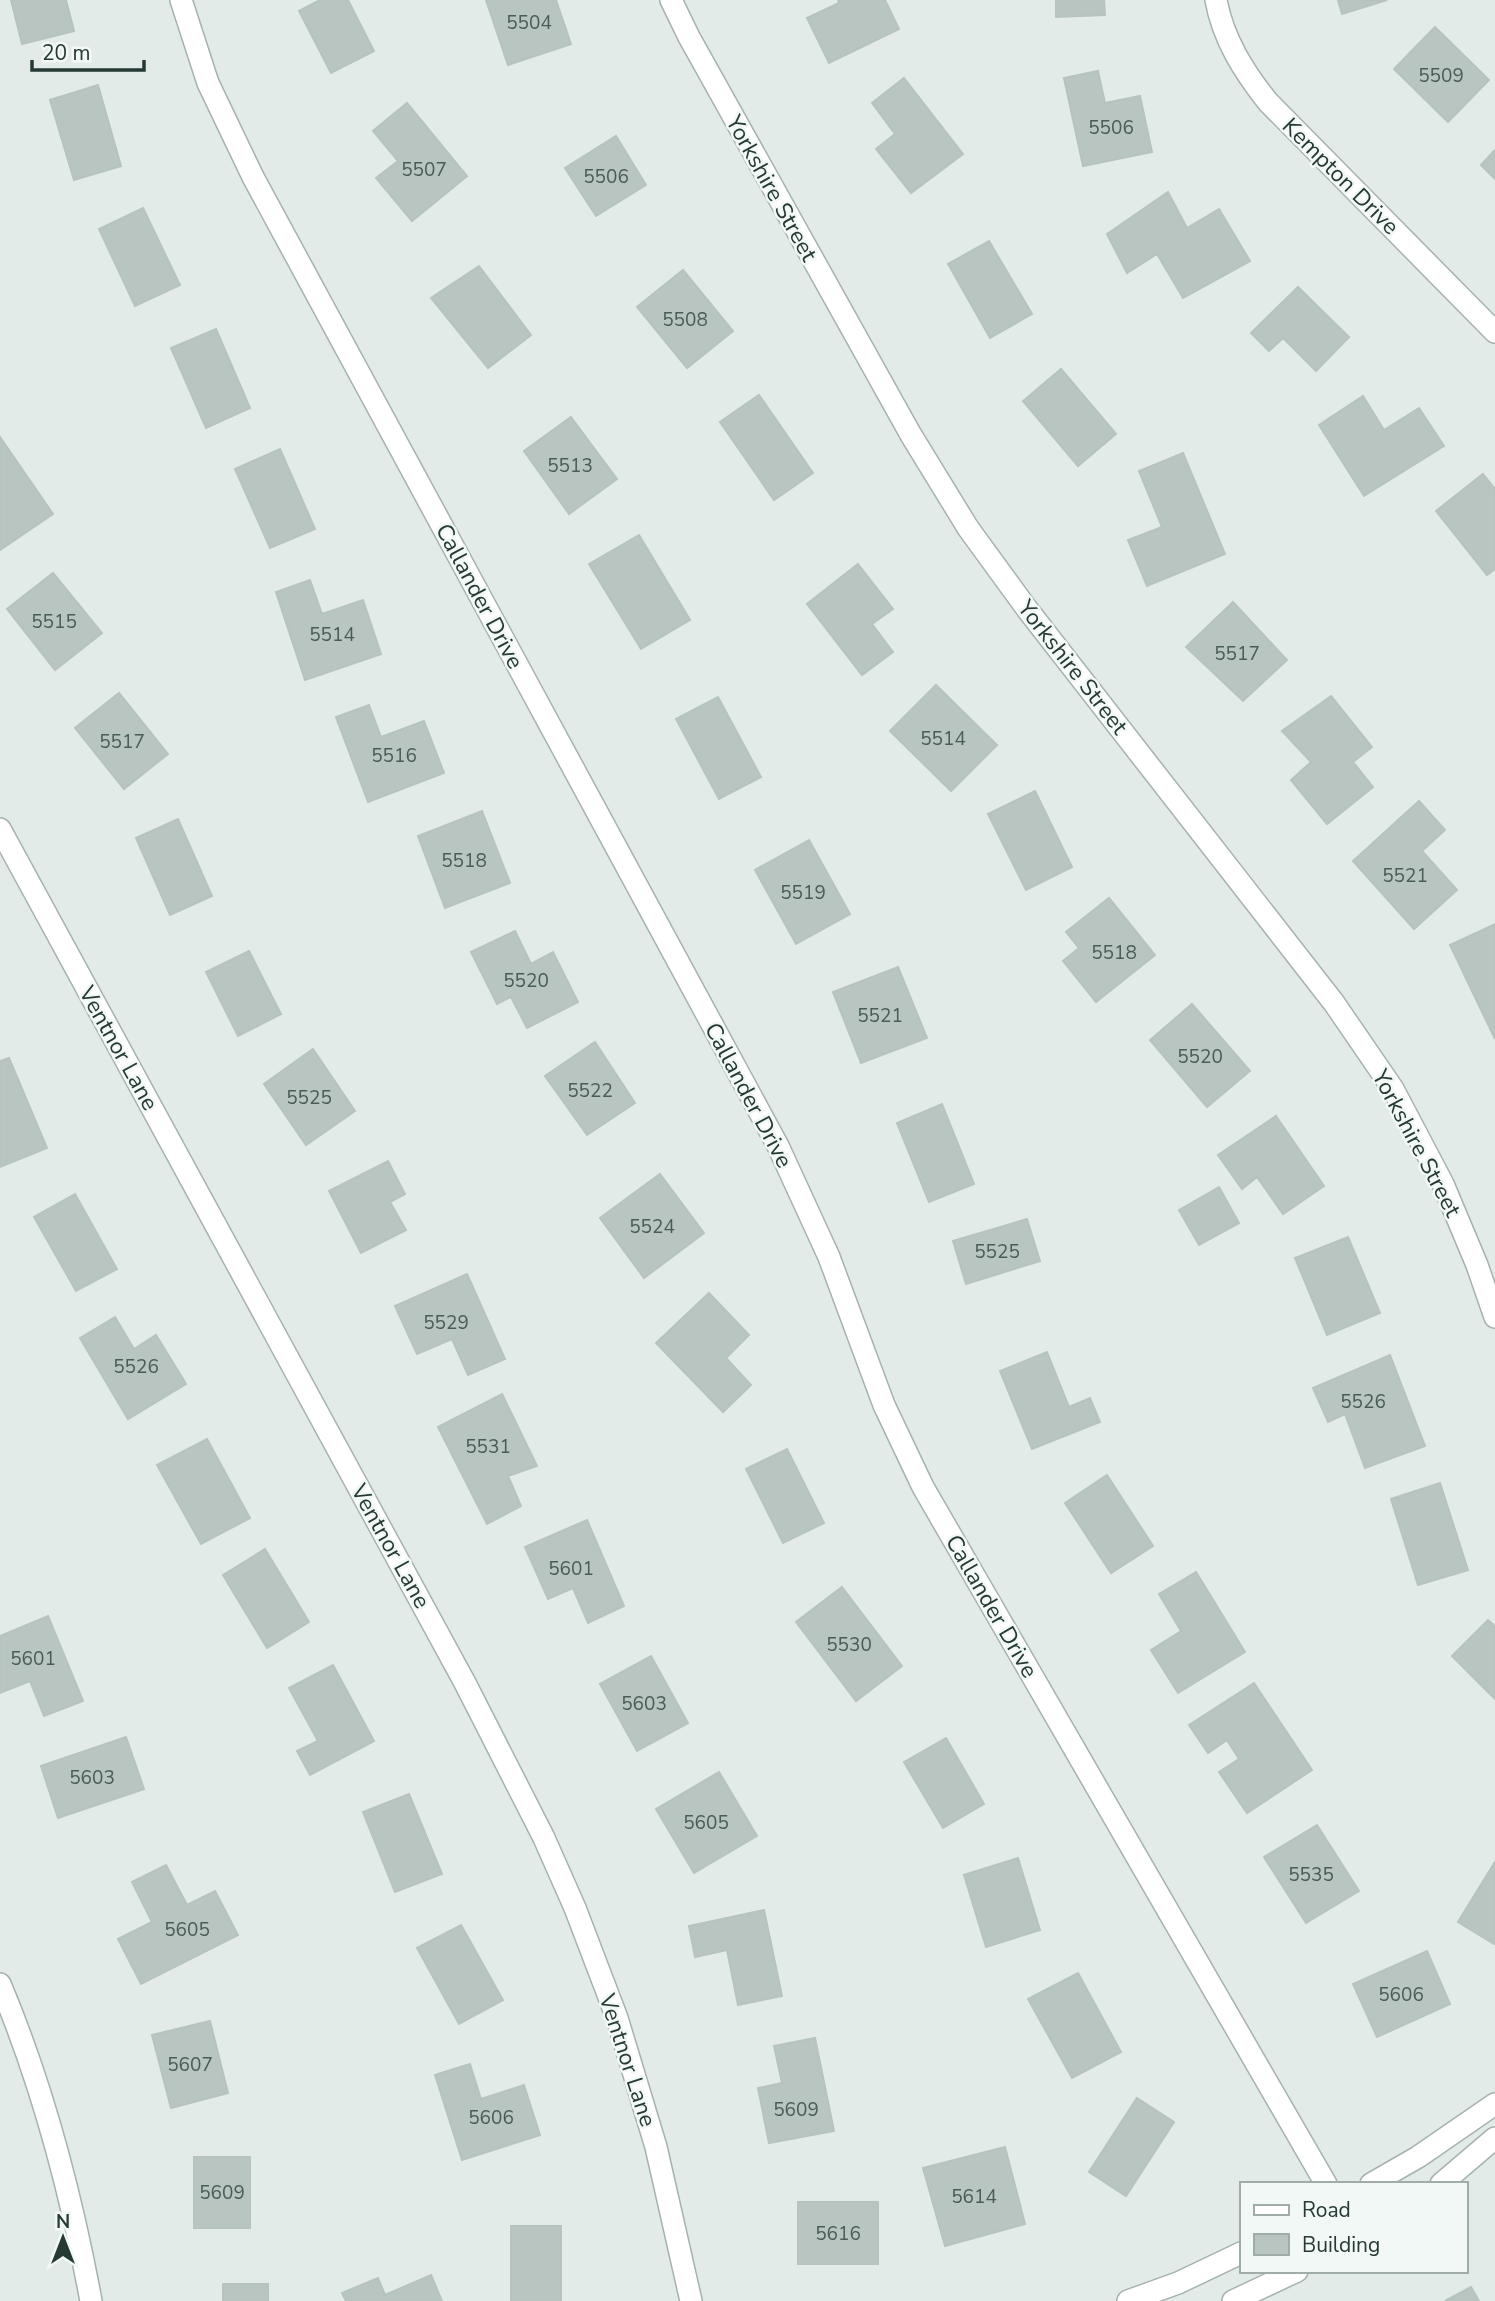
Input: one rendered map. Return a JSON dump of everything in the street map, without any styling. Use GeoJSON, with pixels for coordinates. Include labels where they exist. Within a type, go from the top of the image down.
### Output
{"type":"FeatureCollection","features":[{"type":"Feature","properties":{"kind":"street","name":"Callander Drive"},"geometry":{"type":"LineString","coordinates":[[181,0],[208,83],[253,177],[778,1146],[829,1257],[884,1405],[923,1487],[1325,2182]]}},
{"type":"Feature","properties":{"kind":"street","name":"Yorkshire Street"},"geometry":{"type":"LineString","coordinates":[[671,0],[689,37],[911,435],[968,528],[1027,609],[1334,1003],[1393,1089],[1443,1184],[1477,1265],[1495,1317]]}},
{"type":"Feature","properties":{"kind":"street","name":"Kempton Drive"},"geometry":{"type":"LineString","coordinates":[[1216,0],[1231,48],[1268,102],[1495,332]]}},
{"type":"Feature","properties":{"kind":"street","name":"Ventnor Lane"},"geometry":{"type":"LineString","coordinates":[[0,829],[465,1683],[544,1838],[575,1908],[617,2018],[656,2147],[691,2301]]}},
{"type":"Feature","properties":{"kind":"street"},"geometry":{"type":"LineString","coordinates":[[0,1984],[22,2036],[62,2164],[91,2301]]}},
{"type":"Feature","properties":{"kind":"street"},"geometry":{"type":"LineString","coordinates":[[1374,2182],[1418,2157],[1495,2104]]}},
{"type":"Feature","properties":{"kind":"street"},"geometry":{"type":"LineString","coordinates":[[1443,2182],[1495,2138]]}},
{"type":"Feature","properties":{"kind":"street"},"geometry":{"type":"LineString","coordinates":[[1128,2301],[1178,2283],[1240,2253]]}},
{"type":"Feature","properties":{"kind":"street"},"geometry":{"type":"LineString","coordinates":[[1233,2301],[1293,2273]]}},
{"type":"Feature","properties":{"kind":"building"},"geometry":{"type":"Polygon","coordinates":[[[11,0],[66,0],[74,31],[22,44],[11,0]]]}},
{"type":"Feature","properties":{"kind":"building"},"geometry":{"type":"Polygon","coordinates":[[[320,0],[348,0],[374,51],[331,73],[299,11],[320,0]]]}},
{"type":"Feature","properties":{"kind":"building"},"geometry":{"type":"Polygon","coordinates":[[[486,0],[556,0],[571,44],[508,65],[486,0]]]}},
{"type":"Feature","properties":{"kind":"building"},"geometry":{"type":"Polygon","coordinates":[[[838,0],[885,0],[899,29],[829,63],[807,18],[839,3],[838,0]]]}},
{"type":"Feature","properties":{"kind":"building"},"geometry":{"type":"Polygon","coordinates":[[[1056,0],[1104,0],[1105,15],[1056,17],[1056,0]]]}},
{"type":"Feature","properties":{"kind":"building"},"geometry":{"type":"Polygon","coordinates":[[[1338,0],[1387,0],[1342,14],[1338,0]]]}},
{"type":"Feature","properties":{"kind":"building"},"geometry":{"type":"Polygon","coordinates":[[[1435,27],[1489,80],[1448,122],[1394,69],[1435,27]]]}},
{"type":"Feature","properties":{"kind":"building"},"geometry":{"type":"Polygon","coordinates":[[[1098,71],[1105,103],[1140,96],[1152,152],[1083,166],[1064,78],[1098,71]]]}},
{"type":"Feature","properties":{"kind":"building"},"geometry":{"type":"Polygon","coordinates":[[[904,78],[963,154],[911,193],[876,149],[895,134],[872,103],[904,78]]]}},
{"type":"Feature","properties":{"kind":"building"},"geometry":{"type":"Polygon","coordinates":[[[98,85],[121,166],[74,180],[50,100],[98,85]]]}},
{"type":"Feature","properties":{"kind":"building"},"geometry":{"type":"Polygon","coordinates":[[[407,103],[467,176],[412,221],[376,178],[398,161],[373,131],[407,103]]]}},
{"type":"Feature","properties":{"kind":"building"},"geometry":{"type":"Polygon","coordinates":[[[616,136],[646,185],[596,216],[565,168],[616,136]]]}},
{"type":"Feature","properties":{"kind":"building"},"geometry":{"type":"Polygon","coordinates":[[[1495,150],[1495,179],[1481,165],[1495,150]]]}},
{"type":"Feature","properties":{"kind":"building"},"geometry":{"type":"Polygon","coordinates":[[[1168,192],[1187,228],[1219,209],[1250,261],[1183,298],[1157,254],[1127,273],[1107,234],[1168,192]]]}},
{"type":"Feature","properties":{"kind":"building"},"geometry":{"type":"Polygon","coordinates":[[[143,208],[180,285],[135,306],[99,229],[143,208]]]}},
{"type":"Feature","properties":{"kind":"building"},"geometry":{"type":"Polygon","coordinates":[[[989,241],[1032,314],[990,338],[948,264],[989,241]]]}},
{"type":"Feature","properties":{"kind":"building"},"geometry":{"type":"Polygon","coordinates":[[[479,266],[531,335],[488,368],[431,298],[479,266]]]}},
{"type":"Feature","properties":{"kind":"building"},"geometry":{"type":"Polygon","coordinates":[[[683,270],[733,331],[687,368],[637,307],[683,270]]]}},
{"type":"Feature","properties":{"kind":"building"},"geometry":{"type":"Polygon","coordinates":[[[1298,287],[1349,337],[1316,371],[1283,338],[1269,351],[1251,333],[1298,287]]]}},
{"type":"Feature","properties":{"kind":"building"},"geometry":{"type":"Polygon","coordinates":[[[216,329],[250,408],[206,428],[171,348],[216,329]]]}},
{"type":"Feature","properties":{"kind":"building"},"geometry":{"type":"Polygon","coordinates":[[[1061,369],[1116,434],[1078,466],[1023,401],[1061,369]]]}},
{"type":"Feature","properties":{"kind":"building"},"geometry":{"type":"Polygon","coordinates":[[[759,395],[813,473],[774,500],[720,422],[759,395]]]}},
{"type":"Feature","properties":{"kind":"building"},"geometry":{"type":"Polygon","coordinates":[[[1363,396],[1384,430],[1419,408],[1444,446],[1364,496],[1319,425],[1363,396]]]}},
{"type":"Feature","properties":{"kind":"building"},"geometry":{"type":"Polygon","coordinates":[[[571,417],[617,479],[569,514],[524,451],[571,417]]]}},
{"type":"Feature","properties":{"kind":"building"},"geometry":{"type":"Polygon","coordinates":[[[0,437],[53,514],[0,550],[0,437]]]}},
{"type":"Feature","properties":{"kind":"building"},"geometry":{"type":"Polygon","coordinates":[[[280,449],[315,529],[270,548],[235,469],[280,449]]]}},
{"type":"Feature","properties":{"kind":"building"},"geometry":{"type":"Polygon","coordinates":[[[1183,453],[1225,554],[1147,586],[1128,540],[1162,527],[1139,471],[1183,453]]]}},
{"type":"Feature","properties":{"kind":"building"},"geometry":{"type":"Polygon","coordinates":[[[1483,474],[1495,489],[1495,569],[1487,575],[1436,511],[1483,474]]]}},
{"type":"Feature","properties":{"kind":"building"},"geometry":{"type":"Polygon","coordinates":[[[639,535],[690,620],[641,649],[589,564],[639,535]]]}},
{"type":"Feature","properties":{"kind":"building"},"geometry":{"type":"Polygon","coordinates":[[[858,564],[893,609],[872,624],[893,652],[862,675],[807,604],[858,564]]]}},
{"type":"Feature","properties":{"kind":"building"},"geometry":{"type":"Polygon","coordinates":[[[53,573],[102,633],[55,670],[7,609],[53,573]]]}},
{"type":"Feature","properties":{"kind":"building"},"geometry":{"type":"Polygon","coordinates":[[[310,580],[322,614],[363,600],[381,654],[305,680],[276,592],[310,580]]]}},
{"type":"Feature","properties":{"kind":"building"},"geometry":{"type":"Polygon","coordinates":[[[1233,602],[1287,660],[1243,701],[1186,647],[1233,602]]]}},
{"type":"Feature","properties":{"kind":"building"},"geometry":{"type":"Polygon","coordinates":[[[936,685],[997,745],[951,791],[890,731],[936,685]]]}},
{"type":"Feature","properties":{"kind":"building"},"geometry":{"type":"Polygon","coordinates":[[[119,693],[168,754],[124,789],[75,728],[119,693]]]}},
{"type":"Feature","properties":{"kind":"building"},"geometry":{"type":"Polygon","coordinates":[[[1331,696],[1372,747],[1353,762],[1373,787],[1327,824],[1291,780],[1311,762],[1282,731],[1331,696]]]}},
{"type":"Feature","properties":{"kind":"building"},"geometry":{"type":"Polygon","coordinates":[[[718,697],[761,777],[719,799],[676,719],[718,697]]]}},
{"type":"Feature","properties":{"kind":"building"},"geometry":{"type":"Polygon","coordinates":[[[369,705],[381,737],[424,721],[444,773],[368,802],[336,717],[369,705]]]}},
{"type":"Feature","properties":{"kind":"building"},"geometry":{"type":"Polygon","coordinates":[[[1035,791],[1072,867],[1026,890],[988,814],[1035,791]]]}},
{"type":"Feature","properties":{"kind":"building"},"geometry":{"type":"Polygon","coordinates":[[[1419,801],[1445,830],[1422,851],[1457,890],[1414,929],[1353,861],[1419,801]]]}},
{"type":"Feature","properties":{"kind":"building"},"geometry":{"type":"Polygon","coordinates":[[[482,811],[510,883],[445,908],[418,836],[482,811]]]}},
{"type":"Feature","properties":{"kind":"building"},"geometry":{"type":"Polygon","coordinates":[[[178,819],[212,896],[170,915],[136,838],[178,819]]]}},
{"type":"Feature","properties":{"kind":"building"},"geometry":{"type":"Polygon","coordinates":[[[809,840],[850,914],[796,944],[755,870],[809,840]]]}},
{"type":"Feature","properties":{"kind":"building"},"geometry":{"type":"Polygon","coordinates":[[[1109,898],[1155,955],[1096,1002],[1063,961],[1079,948],[1066,932],[1109,898]]]}},
{"type":"Feature","properties":{"kind":"building"},"geometry":{"type":"Polygon","coordinates":[[[1495,924],[1495,1039],[1450,945],[1495,924]]]}},
{"type":"Feature","properties":{"kind":"building"},"geometry":{"type":"Polygon","coordinates":[[[515,931],[531,964],[553,952],[578,1002],[527,1028],[511,997],[497,1004],[471,952],[515,931]]]}},
{"type":"Feature","properties":{"kind":"building"},"geometry":{"type":"Polygon","coordinates":[[[249,951],[281,1014],[238,1036],[206,972],[249,951]]]}},
{"type":"Feature","properties":{"kind":"building"},"geometry":{"type":"Polygon","coordinates":[[[898,967],[927,1038],[861,1063],[833,992],[898,967]]]}},
{"type":"Feature","properties":{"kind":"building"},"geometry":{"type":"Polygon","coordinates":[[[1192,1004],[1250,1071],[1207,1107],[1150,1040],[1192,1004]]]}},
{"type":"Feature","properties":{"kind":"building"},"geometry":{"type":"Polygon","coordinates":[[[595,1042],[635,1103],[587,1135],[545,1076],[595,1042]]]}},
{"type":"Feature","properties":{"kind":"building"},"geometry":{"type":"Polygon","coordinates":[[[313,1049],[355,1111],[306,1145],[264,1084],[313,1049]]]}},
{"type":"Feature","properties":{"kind":"building"},"geometry":{"type":"Polygon","coordinates":[[[9,1058],[47,1148],[0,1167],[0,1061],[9,1058]]]}},
{"type":"Feature","properties":{"kind":"building"},"geometry":{"type":"Polygon","coordinates":[[[942,1104],[974,1184],[929,1202],[897,1123],[942,1104]]]}},
{"type":"Feature","properties":{"kind":"building"},"geometry":{"type":"Polygon","coordinates":[[[1276,1116],[1324,1186],[1283,1214],[1257,1177],[1242,1189],[1218,1155],[1276,1116]]]}},
{"type":"Feature","properties":{"kind":"building"},"geometry":{"type":"Polygon","coordinates":[[[388,1161],[405,1194],[390,1202],[406,1230],[361,1253],[329,1191],[388,1161]]]}},
{"type":"Feature","properties":{"kind":"building"},"geometry":{"type":"Polygon","coordinates":[[[660,1174],[704,1233],[644,1278],[600,1218],[660,1174]]]}},
{"type":"Feature","properties":{"kind":"building"},"geometry":{"type":"Polygon","coordinates":[[[1219,1187],[1239,1223],[1199,1245],[1179,1210],[1219,1187]]]}},
{"type":"Feature","properties":{"kind":"building"},"geometry":{"type":"Polygon","coordinates":[[[75,1194],[117,1269],[76,1291],[34,1217],[75,1194]]]}},
{"type":"Feature","properties":{"kind":"building"},"geometry":{"type":"Polygon","coordinates":[[[1027,1219],[1040,1261],[966,1284],[953,1241],[1027,1219]]]}},
{"type":"Feature","properties":{"kind":"building"},"geometry":{"type":"Polygon","coordinates":[[[1348,1237],[1380,1313],[1327,1335],[1295,1258],[1348,1237]]]}},
{"type":"Feature","properties":{"kind":"building"},"geometry":{"type":"Polygon","coordinates":[[[467,1274],[505,1359],[468,1375],[452,1339],[417,1354],[395,1306],[467,1274]]]}},
{"type":"Feature","properties":{"kind":"building"},"geometry":{"type":"Polygon","coordinates":[[[709,1293],[749,1335],[726,1358],[751,1385],[723,1412],[656,1343],[709,1293]]]}},
{"type":"Feature","properties":{"kind":"building"},"geometry":{"type":"Polygon","coordinates":[[[115,1317],[134,1349],[156,1335],[186,1384],[128,1419],[80,1338],[115,1317]]]}},
{"type":"Feature","properties":{"kind":"building"},"geometry":{"type":"Polygon","coordinates":[[[1047,1352],[1069,1407],[1090,1398],[1100,1422],[1032,1449],[1000,1371],[1047,1352]]]}},
{"type":"Feature","properties":{"kind":"building"},"geometry":{"type":"Polygon","coordinates":[[[1390,1355],[1425,1446],[1365,1468],[1345,1414],[1328,1422],[1313,1388],[1390,1355]]]}},
{"type":"Feature","properties":{"kind":"building"},"geometry":{"type":"Polygon","coordinates":[[[502,1394],[537,1466],[508,1476],[521,1506],[487,1524],[438,1427],[502,1394]]]}},
{"type":"Feature","properties":{"kind":"building"},"geometry":{"type":"Polygon","coordinates":[[[207,1439],[250,1518],[201,1544],[157,1465],[207,1439]]]}},
{"type":"Feature","properties":{"kind":"building"},"geometry":{"type":"Polygon","coordinates":[[[787,1449],[824,1523],[783,1543],[746,1469],[787,1449]]]}},
{"type":"Feature","properties":{"kind":"building"},"geometry":{"type":"Polygon","coordinates":[[[1107,1475],[1153,1546],[1111,1573],[1065,1503],[1107,1475]]]}},
{"type":"Feature","properties":{"kind":"building"},"geometry":{"type":"Polygon","coordinates":[[[1440,1483],[1468,1570],[1418,1585],[1391,1499],[1440,1483]]]}},
{"type":"Feature","properties":{"kind":"building"},"geometry":{"type":"Polygon","coordinates":[[[587,1520],[624,1606],[588,1623],[573,1588],[548,1599],[525,1547],[587,1520]]]}},
{"type":"Feature","properties":{"kind":"building"},"geometry":{"type":"Polygon","coordinates":[[[265,1549],[309,1622],[267,1648],[223,1575],[265,1549]]]}},
{"type":"Feature","properties":{"kind":"building"},"geometry":{"type":"Polygon","coordinates":[[[1196,1572],[1245,1652],[1178,1693],[1151,1650],[1181,1631],[1159,1594],[1196,1572]]]}},
{"type":"Feature","properties":{"kind":"building"},"geometry":{"type":"Polygon","coordinates":[[[842,1587],[902,1666],[856,1701],[796,1622],[842,1587]]]}},
{"type":"Feature","properties":{"kind":"building"},"geometry":{"type":"Polygon","coordinates":[[[48,1616],[83,1701],[44,1716],[30,1681],[0,1693],[0,1636],[48,1616]]]}},
{"type":"Feature","properties":{"kind":"building"},"geometry":{"type":"Polygon","coordinates":[[[1488,1620],[1495,1626],[1495,1699],[1452,1656],[1488,1620]]]}},
{"type":"Feature","properties":{"kind":"building"},"geometry":{"type":"Polygon","coordinates":[[[651,1656],[688,1723],[637,1751],[600,1684],[651,1656]]]}},
{"type":"Feature","properties":{"kind":"building"},"geometry":{"type":"Polygon","coordinates":[[[333,1665],[374,1741],[310,1775],[297,1751],[318,1741],[289,1688],[333,1665]]]}},
{"type":"Feature","properties":{"kind":"building"},"geometry":{"type":"Polygon","coordinates":[[[1254,1683],[1312,1770],[1247,1813],[1219,1772],[1239,1759],[1227,1740],[1208,1753],[1189,1725],[1254,1683]]]}},
{"type":"Feature","properties":{"kind":"building"},"geometry":{"type":"Polygon","coordinates":[[[126,1737],[144,1789],[58,1818],[41,1766],[126,1737]]]}},
{"type":"Feature","properties":{"kind":"building"},"geometry":{"type":"Polygon","coordinates":[[[946,1738],[984,1804],[943,1828],[904,1762],[946,1738]]]}},
{"type":"Feature","properties":{"kind":"building"},"geometry":{"type":"Polygon","coordinates":[[[719,1772],[757,1836],[694,1873],[656,1809],[719,1772]]]}},
{"type":"Feature","properties":{"kind":"building"},"geometry":{"type":"Polygon","coordinates":[[[409,1794],[442,1874],[395,1892],[363,1812],[409,1794]]]}},
{"type":"Feature","properties":{"kind":"building"},"geometry":{"type":"Polygon","coordinates":[[[1317,1825],[1359,1891],[1306,1923],[1264,1857],[1317,1825]]]}},
{"type":"Feature","properties":{"kind":"building"},"geometry":{"type":"Polygon","coordinates":[[[1018,1858],[1040,1930],[986,1947],[964,1875],[1018,1858]]]}},
{"type":"Feature","properties":{"kind":"building"},"geometry":{"type":"Polygon","coordinates":[[[1495,1862],[1495,1943],[1494,1944],[1458,1922],[1495,1862]]]}},
{"type":"Feature","properties":{"kind":"building"},"geometry":{"type":"Polygon","coordinates":[[[166,1865],[187,1905],[215,1891],[238,1935],[141,1984],[118,1939],[152,1922],[132,1882],[166,1865]]]}},
{"type":"Feature","properties":{"kind":"building"},"geometry":{"type":"Polygon","coordinates":[[[764,1910],[782,1996],[738,2005],[727,1950],[695,1957],[689,1926],[764,1910]]]}},
{"type":"Feature","properties":{"kind":"building"},"geometry":{"type":"Polygon","coordinates":[[[461,1925],[503,2000],[459,2024],[417,1948],[461,1925]]]}},
{"type":"Feature","properties":{"kind":"building"},"geometry":{"type":"Polygon","coordinates":[[[1427,1951],[1450,2004],[1377,2037],[1353,1984],[1427,1951]]]}},
{"type":"Feature","properties":{"kind":"building"},"geometry":{"type":"Polygon","coordinates":[[[1078,1973],[1121,2052],[1072,2078],[1028,1999],[1078,1973]]]}},
{"type":"Feature","properties":{"kind":"building"},"geometry":{"type":"Polygon","coordinates":[[[210,2021],[228,2093],[171,2108],[152,2035],[210,2021]]]}},
{"type":"Feature","properties":{"kind":"building"},"geometry":{"type":"Polygon","coordinates":[[[815,2038],[834,2131],[769,2143],[758,2088],[782,2083],[774,2046],[815,2038]]]}},
{"type":"Feature","properties":{"kind":"building"},"geometry":{"type":"Polygon","coordinates":[[[470,2064],[481,2099],[524,2085],[540,2135],[462,2160],[435,2075],[470,2064]]]}},
{"type":"Feature","properties":{"kind":"building"},"geometry":{"type":"Polygon","coordinates":[[[1137,2098],[1174,2122],[1126,2196],[1089,2172],[1137,2098]]]}},
{"type":"Feature","properties":{"kind":"building"},"geometry":{"type":"Polygon","coordinates":[[[1005,2147],[1025,2224],[945,2246],[923,2168],[1005,2147]]]}},
{"type":"Feature","properties":{"kind":"building"},"geometry":{"type":"Polygon","coordinates":[[[194,2157],[250,2157],[250,2228],[194,2228],[194,2157]]]}},
{"type":"Feature","properties":{"kind":"building"},"geometry":{"type":"Polygon","coordinates":[[[798,2202],[878,2202],[878,2264],[798,2264],[798,2202]]]}},
{"type":"Feature","properties":{"kind":"building"},"geometry":{"type":"Polygon","coordinates":[[[511,2226],[561,2226],[561,2301],[511,2301],[511,2226]]]}},
{"type":"Feature","properties":{"kind":"building"},"geometry":{"type":"Polygon","coordinates":[[[431,2275],[442,2301],[346,2301],[342,2293],[378,2278],[385,2295],[431,2275]]]}},
{"type":"Feature","properties":{"kind":"building"},"geometry":{"type":"Polygon","coordinates":[[[223,2284],[268,2284],[268,2301],[223,2301],[223,2284]]]}},
{"type":"Feature","properties":{"kind":"building"},"geometry":{"type":"Polygon","coordinates":[[[1471,2287],[1479,2301],[1445,2301],[1471,2287]]]}}]}
